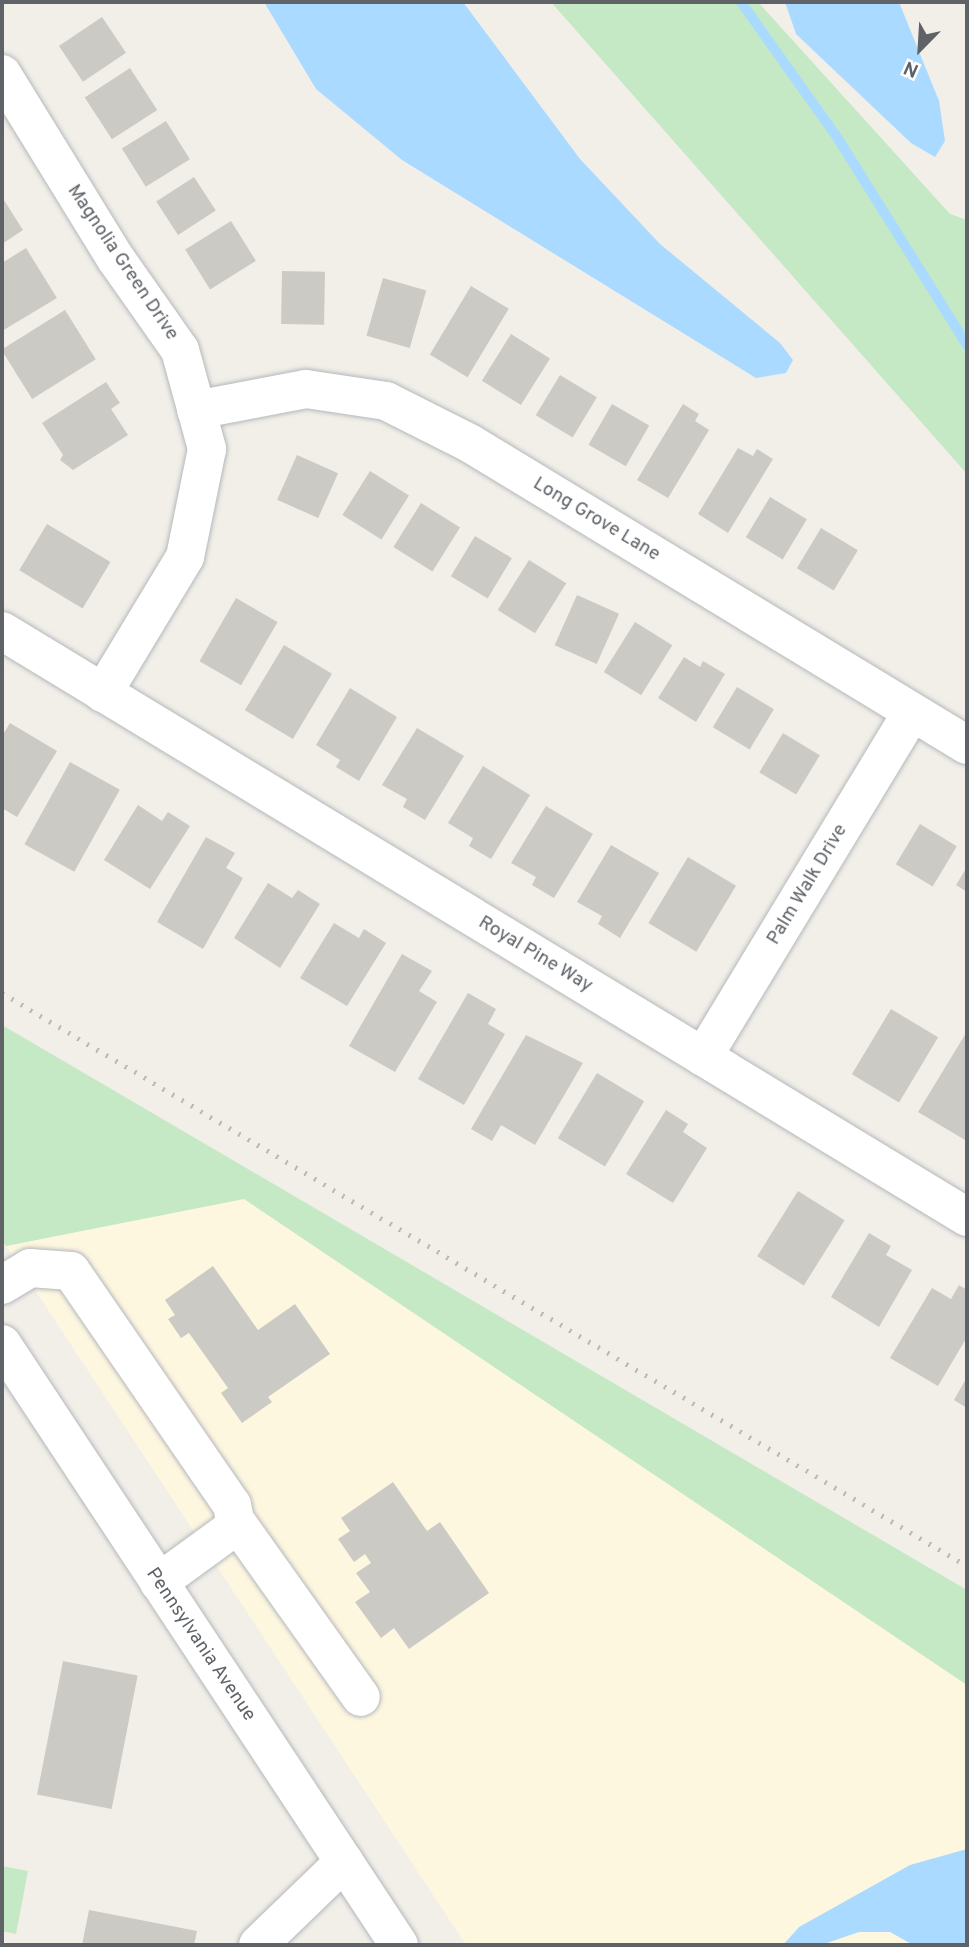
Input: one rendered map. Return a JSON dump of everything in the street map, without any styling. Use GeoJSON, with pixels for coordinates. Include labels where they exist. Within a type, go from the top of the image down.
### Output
{"type":"FeatureCollection","features":[{"type":"Feature","properties":{"kind":"street","name":"Magnolia Green Drive"},"geometry":{"type":"LineString","coordinates":[[2,74],[116,259],[180,350],[207,449],[185,557],[103,693]]}},
{"type":"Feature","properties":{"kind":"street","name":"Long Grove Lane"},"geometry":{"type":"LineString","coordinates":[[196,410],[306,389],[386,401],[471,444],[967,745]]}},
{"type":"Feature","properties":{"kind":"street","name":"Royal Pine Way"},"geometry":{"type":"LineString","coordinates":[[2,631],[967,1217]]}},
{"type":"Feature","properties":{"kind":"street","name":"Palm Walk Drive"},"geometry":{"type":"LineString","coordinates":[[703,1057],[912,712]]}},
{"type":"Feature","properties":{"kind":"street"},"geometry":{"type":"LineString","coordinates":[[2,1284],[30,1268],[71,1272],[232,1506],[235,1520],[361,1697]]}},
{"type":"Feature","properties":{"kind":"street","name":"Pennsylvania Avenue"},"geometry":{"type":"LineString","coordinates":[[2,1344],[399,1945]]}},
{"type":"Feature","properties":{"kind":"street"},"geometry":{"type":"LineString","coordinates":[[159,1582],[229,1531],[235,1520]]}},
{"type":"Feature","properties":{"kind":"street"},"geometry":{"type":"LineString","coordinates":[[257,1945],[344,1862]]}},
{"type":"Feature","properties":{"kind":"shaded area"},"geometry":{"type":"Polygon","coordinates":[[[243,1198],[967,1685],[967,1945],[466,1945],[6,1246],[243,1198]]]}},
{"type":"Feature","properties":{"kind":"green space"},"geometry":{"type":"Polygon","coordinates":[[[551,2],[758,2],[950,214],[967,220],[967,474],[551,2]]]}},
{"type":"Feature","properties":{"kind":"green space"},"geometry":{"type":"Polygon","coordinates":[[[2,1025],[967,1590],[967,1685],[244,1199],[6,1246],[2,1241],[2,1025]]]}},
{"type":"Feature","properties":{"kind":"green space"},"geometry":{"type":"Polygon","coordinates":[[[2,1866],[28,1871],[16,1934],[2,1931],[2,1866]]]}},
{"type":"Feature","properties":{"kind":"water"},"geometry":{"type":"Polygon","coordinates":[[[264,2],[463,2],[580,159],[660,244],[780,343],[793,360],[786,373],[756,378],[402,160],[316,89],[264,2]]]}},
{"type":"Feature","properties":{"kind":"water"},"geometry":{"type":"Polygon","coordinates":[[[785,2],[899,2],[939,101],[945,141],[935,157],[911,143],[796,34],[785,2]]]}},
{"type":"Feature","properties":{"kind":"water"},"geometry":{"type":"Polygon","coordinates":[[[967,1849],[967,1945],[913,1945],[890,1932],[859,1932],[821,1945],[783,1945],[799,1927],[910,1865],[967,1849]]]}},
{"type":"Feature","properties":{"kind":"building"},"geometry":{"type":"Polygon","coordinates":[[[102,17],[126,53],[83,82],[59,46],[102,17]]]}},
{"type":"Feature","properties":{"kind":"building"},"geometry":{"type":"Polygon","coordinates":[[[130,68],[157,110],[112,139],[85,97],[130,68]]]}},
{"type":"Feature","properties":{"kind":"building"},"geometry":{"type":"Polygon","coordinates":[[[166,121],[190,159],[146,187],[122,149],[166,121]]]}},
{"type":"Feature","properties":{"kind":"building"},"geometry":{"type":"Polygon","coordinates":[[[194,177],[216,211],[178,235],[156,202],[194,177]]]}},
{"type":"Feature","properties":{"kind":"building"},"geometry":{"type":"Polygon","coordinates":[[[2,197],[23,230],[2,244],[2,197]]]}},
{"type":"Feature","properties":{"kind":"building"},"geometry":{"type":"Polygon","coordinates":[[[231,221],[256,261],[210,289],[185,250],[231,221]]]}},
{"type":"Feature","properties":{"kind":"building"},"geometry":{"type":"Polygon","coordinates":[[[26,248],[57,298],[2,331],[2,263],[26,248]]]}},
{"type":"Feature","properties":{"kind":"building"},"geometry":{"type":"Polygon","coordinates":[[[282,271],[325,272],[324,325],[281,324],[282,271]]]}},
{"type":"Feature","properties":{"kind":"building"},"geometry":{"type":"Polygon","coordinates":[[[383,278],[426,290],[410,348],[366,336],[383,278]]]}},
{"type":"Feature","properties":{"kind":"building"},"geometry":{"type":"Polygon","coordinates":[[[471,286],[509,309],[468,377],[430,355],[471,286]]]}},
{"type":"Feature","properties":{"kind":"building"},"geometry":{"type":"Polygon","coordinates":[[[65,310],[96,359],[32,399],[2,349],[65,310]]]}},
{"type":"Feature","properties":{"kind":"building"},"geometry":{"type":"Polygon","coordinates":[[[511,334],[550,358],[521,405],[482,381],[511,334]]]}},
{"type":"Feature","properties":{"kind":"building"},"geometry":{"type":"Polygon","coordinates":[[[560,375],[597,397],[573,437],[536,415],[560,375]]]}},
{"type":"Feature","properties":{"kind":"building"},"geometry":{"type":"Polygon","coordinates":[[[106,382],[120,403],[111,409],[128,435],[73,470],[60,460],[63,455],[42,423],[106,382]]]}},
{"type":"Feature","properties":{"kind":"building"},"geometry":{"type":"Polygon","coordinates":[[[612,404],[649,426],[626,466],[588,445],[612,404]]]}},
{"type":"Feature","properties":{"kind":"building"},"geometry":{"type":"Polygon","coordinates":[[[683,404],[699,414],[695,421],[709,430],[668,498],[637,480],[683,404]]]}},
{"type":"Feature","properties":{"kind":"building"},"geometry":{"type":"Polygon","coordinates":[[[738,448],[753,456],[757,449],[773,459],[728,533],[698,514],[738,448]]]}},
{"type":"Feature","properties":{"kind":"building"},"geometry":{"type":"Polygon","coordinates":[[[297,455],[338,473],[318,518],[277,500],[297,455]]]}},
{"type":"Feature","properties":{"kind":"building"},"geometry":{"type":"Polygon","coordinates":[[[370,471],[409,495],[381,539],[342,515],[370,471]]]}},
{"type":"Feature","properties":{"kind":"building"},"geometry":{"type":"Polygon","coordinates":[[[770,497],[807,519],[783,559],[746,537],[770,497]]]}},
{"type":"Feature","properties":{"kind":"building"},"geometry":{"type":"Polygon","coordinates":[[[421,503],[460,527],[432,571],[393,547],[421,503]]]}},
{"type":"Feature","properties":{"kind":"building"},"geometry":{"type":"Polygon","coordinates":[[[47,524],[110,562],[83,608],[19,570],[47,524]]]}},
{"type":"Feature","properties":{"kind":"building"},"geometry":{"type":"Polygon","coordinates":[[[821,528],[858,550],[834,590],[797,568],[821,528]]]}},
{"type":"Feature","properties":{"kind":"building"},"geometry":{"type":"Polygon","coordinates":[[[475,536],[512,558],[488,598],[451,576],[475,536]]]}},
{"type":"Feature","properties":{"kind":"building"},"geometry":{"type":"Polygon","coordinates":[[[529,560],[566,583],[535,633],[498,610],[529,560]]]}},
{"type":"Feature","properties":{"kind":"building"},"geometry":{"type":"Polygon","coordinates":[[[577,595],[619,614],[597,664],[555,645],[577,595]]]}},
{"type":"Feature","properties":{"kind":"building"},"geometry":{"type":"Polygon","coordinates":[[[236,598],[278,622],[241,685],[200,661],[236,598]]]}},
{"type":"Feature","properties":{"kind":"building"},"geometry":{"type":"Polygon","coordinates":[[[635,622],[672,645],[641,695],[604,672],[635,622]]]}},
{"type":"Feature","properties":{"kind":"building"},"geometry":{"type":"Polygon","coordinates":[[[284,645],[332,674],[293,739],[245,710],[284,645]]]}},
{"type":"Feature","properties":{"kind":"building"},"geometry":{"type":"Polygon","coordinates":[[[684,657],[700,667],[703,661],[725,674],[696,722],[658,698],[684,657]]]}},
{"type":"Feature","properties":{"kind":"building"},"geometry":{"type":"Polygon","coordinates":[[[737,687],[774,709],[750,749],[713,727],[737,687]]]}},
{"type":"Feature","properties":{"kind":"building"},"geometry":{"type":"Polygon","coordinates":[[[350,688],[397,717],[359,781],[336,767],[340,760],[316,745],[350,688]]]}},
{"type":"Feature","properties":{"kind":"building"},"geometry":{"type":"Polygon","coordinates":[[[10,723],[57,751],[17,817],[2,808],[2,736],[10,723]]]}},
{"type":"Feature","properties":{"kind":"building"},"geometry":{"type":"Polygon","coordinates":[[[417,728],[464,756],[425,820],[403,807],[407,799],[382,785],[417,728]]]}},
{"type":"Feature","properties":{"kind":"building"},"geometry":{"type":"Polygon","coordinates":[[[783,733],[820,755],[796,795],[759,772],[783,733]]]}},
{"type":"Feature","properties":{"kind":"building"},"geometry":{"type":"Polygon","coordinates":[[[70,762],[120,790],[74,872],[24,844],[70,762]]]}},
{"type":"Feature","properties":{"kind":"building"},"geometry":{"type":"Polygon","coordinates":[[[483,766],[530,795],[491,859],[469,846],[473,838],[448,823],[483,766]]]}},
{"type":"Feature","properties":{"kind":"building"},"geometry":{"type":"Polygon","coordinates":[[[138,805],[162,821],[168,812],[190,826],[150,889],[104,860],[138,805]]]}},
{"type":"Feature","properties":{"kind":"building"},"geometry":{"type":"Polygon","coordinates":[[[546,806],[593,834],[554,898],[532,885],[536,877],[511,863],[546,806]]]}},
{"type":"Feature","properties":{"kind":"building"},"geometry":{"type":"Polygon","coordinates":[[[920,824],[957,846],[933,886],[896,864],[920,824]]]}},
{"type":"Feature","properties":{"kind":"building"},"geometry":{"type":"Polygon","coordinates":[[[206,837],[235,853],[226,868],[243,878],[203,949],[157,922],[206,837]]]}},
{"type":"Feature","properties":{"kind":"building"},"geometry":{"type":"Polygon","coordinates":[[[611,845],[659,873],[620,938],[598,924],[602,916],[577,902],[611,845]]]}},
{"type":"Feature","properties":{"kind":"building"},"geometry":{"type":"Polygon","coordinates":[[[688,857],[736,886],[696,952],[648,923],[688,857]]]}},
{"type":"Feature","properties":{"kind":"building"},"geometry":{"type":"Polygon","coordinates":[[[967,867],[967,892],[956,885],[967,867]]]}},
{"type":"Feature","properties":{"kind":"building"},"geometry":{"type":"Polygon","coordinates":[[[268,883],[292,898],[298,890],[320,904],[280,968],[234,938],[268,883]]]}},
{"type":"Feature","properties":{"kind":"building"},"geometry":{"type":"Polygon","coordinates":[[[334,923],[359,938],[364,929],[386,943],[347,1006],[300,978],[334,923]]]}},
{"type":"Feature","properties":{"kind":"building"},"geometry":{"type":"Polygon","coordinates":[[[402,954],[432,971],[419,991],[437,1002],[395,1072],[349,1046],[402,954]]]}},
{"type":"Feature","properties":{"kind":"building"},"geometry":{"type":"Polygon","coordinates":[[[468,993],[496,1009],[488,1024],[505,1034],[464,1105],[418,1079],[468,993]]]}},
{"type":"Feature","properties":{"kind":"building"},"geometry":{"type":"Polygon","coordinates":[[[891,1009],[938,1037],[899,1102],[852,1074],[891,1009]]]}},
{"type":"Feature","properties":{"kind":"building"},"geometry":{"type":"Polygon","coordinates":[[[966,1033],[967,1136],[965,1140],[918,1112],[966,1033]]]}},
{"type":"Feature","properties":{"kind":"building"},"geometry":{"type":"Polygon","coordinates":[[[526,1035],[583,1063],[535,1145],[501,1125],[492,1141],[471,1129],[526,1035]]]}},
{"type":"Feature","properties":{"kind":"building"},"geometry":{"type":"Polygon","coordinates":[[[597,1073],[644,1101],[605,1166],[558,1138],[597,1073]]]}},
{"type":"Feature","properties":{"kind":"building"},"geometry":{"type":"Polygon","coordinates":[[[666,1110],[688,1124],[683,1132],[707,1148],[673,1203],[626,1174],[666,1110]]]}},
{"type":"Feature","properties":{"kind":"building"},"geometry":{"type":"Polygon","coordinates":[[[798,1191],[845,1220],[804,1285],[757,1256],[798,1191]]]}},
{"type":"Feature","properties":{"kind":"building"},"geometry":{"type":"Polygon","coordinates":[[[869,1233],[891,1246],[886,1255],[912,1270],[879,1327],[831,1297],[869,1233]]]}},
{"type":"Feature","properties":{"kind":"building"},"geometry":{"type":"Polygon","coordinates":[[[213,1266],[258,1330],[295,1304],[330,1354],[268,1397],[272,1402],[242,1423],[221,1393],[228,1388],[189,1333],[181,1338],[168,1319],[175,1315],[165,1300],[213,1266]]]}},
{"type":"Feature","properties":{"kind":"building"},"geometry":{"type":"Polygon","coordinates":[[[959,1285],[967,1290],[967,1337],[938,1386],[890,1358],[932,1288],[951,1299],[959,1285]]]}},
{"type":"Feature","properties":{"kind":"building"},"geometry":{"type":"Polygon","coordinates":[[[967,1377],[967,1408],[954,1400],[967,1377]]]}},
{"type":"Feature","properties":{"kind":"building"},"geometry":{"type":"Polygon","coordinates":[[[393,1482],[427,1531],[440,1522],[489,1593],[409,1649],[394,1628],[381,1638],[355,1602],[370,1592],[356,1573],[371,1563],[365,1554],[354,1562],[338,1539],[350,1531],[341,1518],[393,1482]]]}},
{"type":"Feature","properties":{"kind":"building"},"geometry":{"type":"Polygon","coordinates":[[[63,1661],[138,1676],[112,1809],[37,1795],[63,1661]]]}},
{"type":"Feature","properties":{"kind":"building"},"geometry":{"type":"Polygon","coordinates":[[[89,1910],[197,1931],[194,1945],[82,1945],[89,1910]]]}},
{"type":"Feature","properties":{"kind":"waterway"},"geometry":{"type":"LineString","coordinates":[[741,2],[837,137],[967,345]]}},
{"type":"Feature","properties":{"kind":"railway"},"geometry":{"type":"LineString","coordinates":[[2,993],[967,1566]]}}]}
